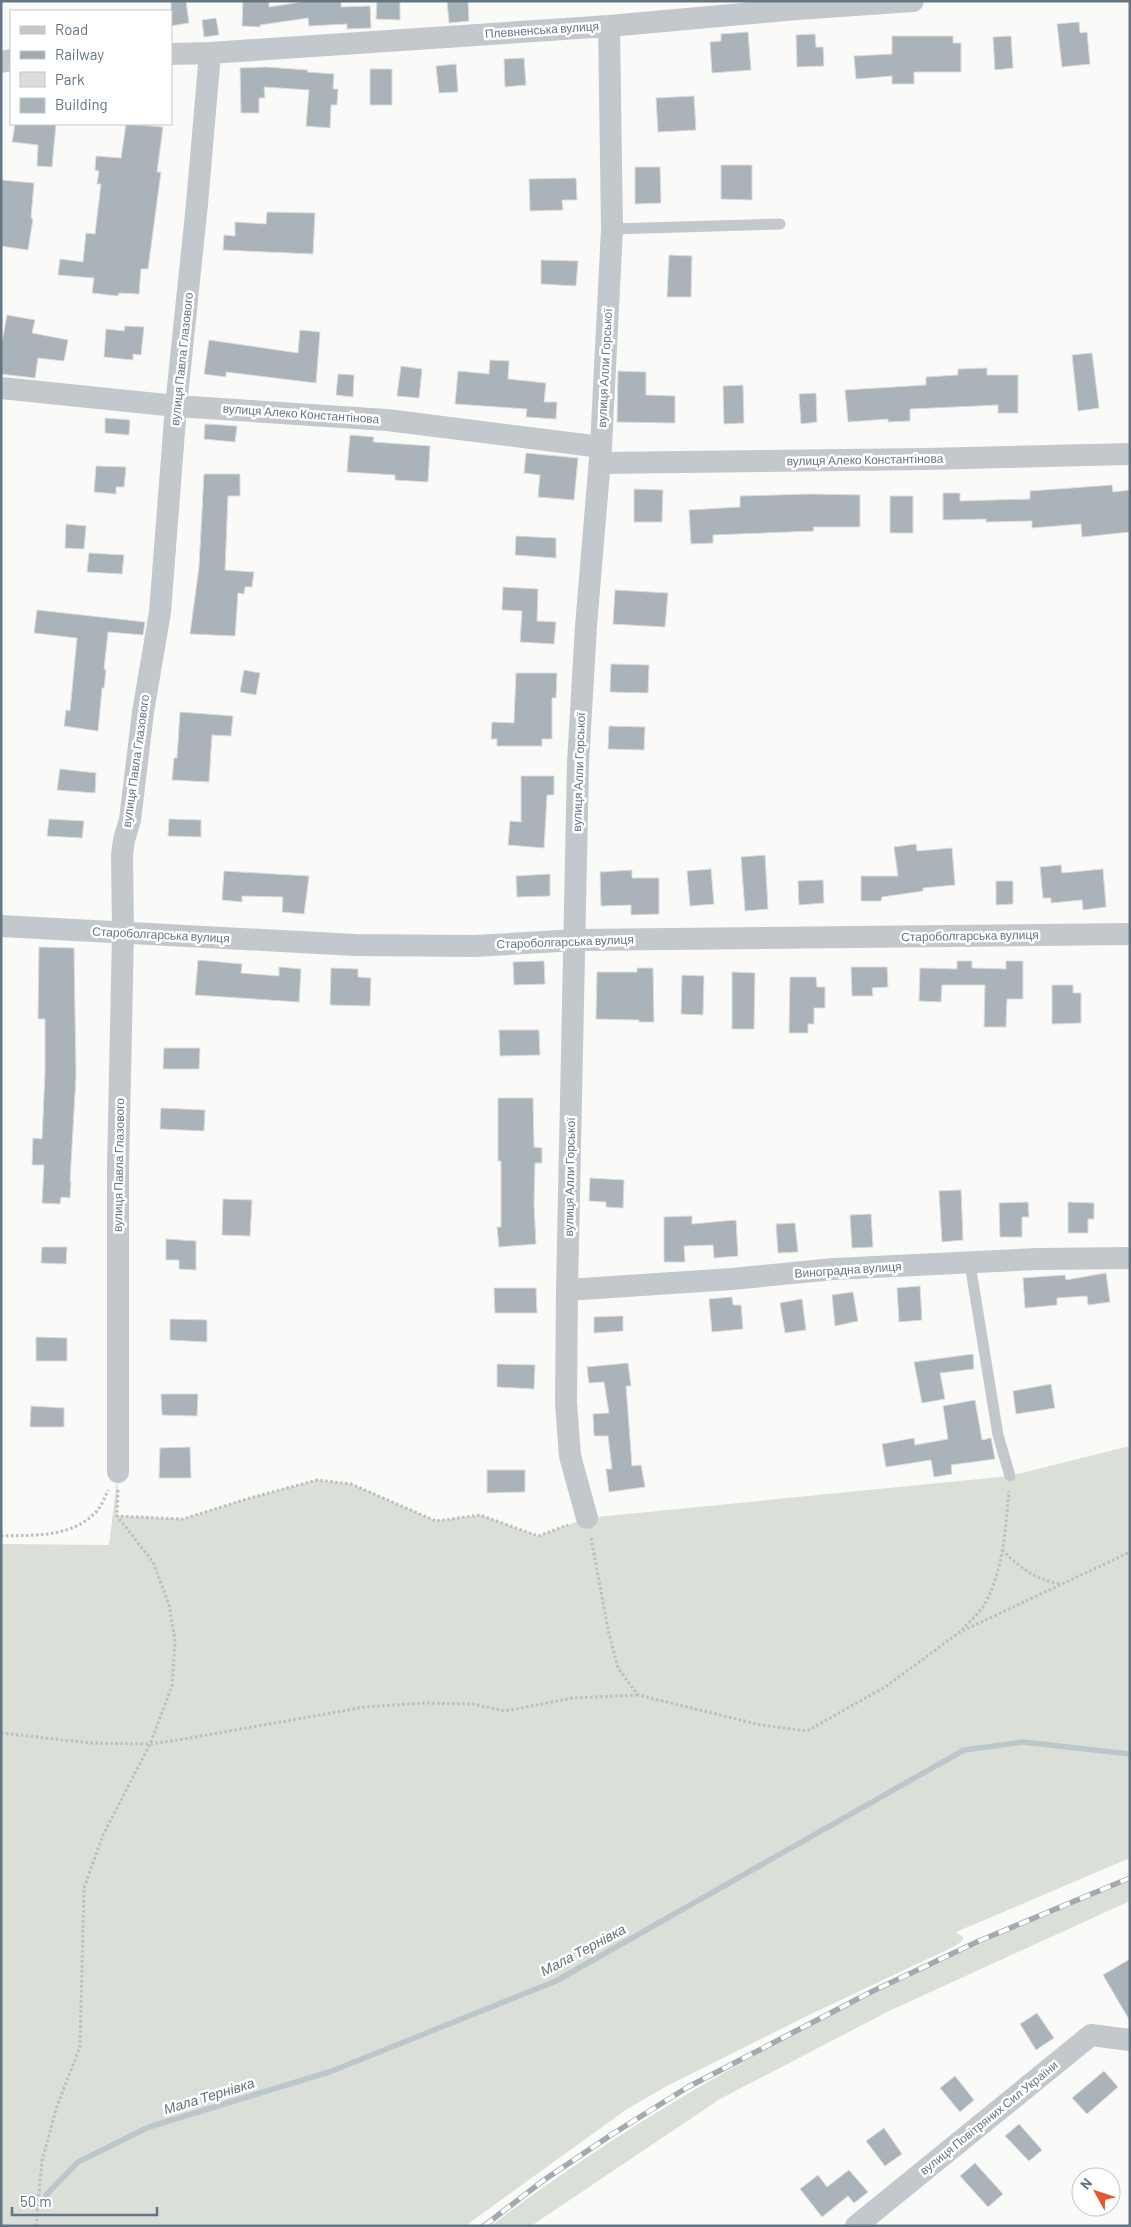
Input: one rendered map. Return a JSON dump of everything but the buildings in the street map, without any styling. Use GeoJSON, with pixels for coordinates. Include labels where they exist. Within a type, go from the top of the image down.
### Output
{"type":"FeatureCollection","features":[{"type":"Feature","properties":{"kind":"street","name":"Плевненська вулиця"},"geometry":{"type":"LineString","coordinates":[[172,54],[609,26],[797,9],[913,1]]}},
{"type":"Feature","properties":{"kind":"street","name":"вулиця Алли Горської"},"geometry":{"type":"LineString","coordinates":[[587,1518],[570,1456],[566,1404],[567,1290],[576,940],[578,763],[586,626],[600,455],[612,229],[609,26]]}},
{"type":"Feature","properties":{"kind":"street","name":"вулиця Павла Глазового"},"geometry":{"type":"LineString","coordinates":[[118,1472],[118,1169],[123,933],[122,855],[130,820],[143,712],[160,612],[176,406],[197,204],[210,53]]}},
{"type":"Feature","properties":{"kind":"street","name":"вулиця Алеко Константінова"},"geometry":{"type":"LineString","coordinates":[[1,388],[176,406],[387,420],[600,455],[925,460],[1130,454]]}},
{"type":"Feature","properties":{"kind":"street","name":"Староболгарська вулиця"},"geometry":{"type":"LineString","coordinates":[[1,926],[355,945],[475,946],[576,940],[1130,934]]}},
{"type":"Feature","properties":{"kind":"street","name":"Виноградна вулиця"},"geometry":{"type":"LineString","coordinates":[[567,1290],[732,1279],[834,1269],[970,1264],[1038,1259],[1130,1258]]}},
{"type":"Feature","properties":{"kind":"street","name":"вулиця Повітряних Сил України"},"geometry":{"type":"LineString","coordinates":[[856,2226],[1091,2035],[1129,2042]]}},
{"type":"Feature","properties":{"kind":"lane"},"geometry":{"type":"LineString","coordinates":[[612,229],[780,224]]}},
{"type":"Feature","properties":{"kind":"lane"},"geometry":{"type":"LineString","coordinates":[[970,1264],[998,1435],[1010,1476]]}},
{"type":"Feature","properties":{"kind":"path"},"geometry":{"type":"LineString","coordinates":[[36,2226],[42,2161],[58,2106],[80,2047],[84,1888],[103,1835],[150,1744],[172,1686],[175,1640],[169,1605],[153,1562],[117,1516],[118,1472]]}},
{"type":"Feature","properties":{"kind":"path"},"geometry":{"type":"LineString","coordinates":[[1,1536],[50,1535],[77,1526],[97,1510],[118,1472]]}},
{"type":"Feature","properties":{"kind":"path"},"geometry":{"type":"LineString","coordinates":[[960,1632],[982,1608],[996,1580],[1002,1549],[1010,1476]]}},
{"type":"Feature","properties":{"kind":"path"},"geometry":{"type":"LineString","coordinates":[[117,1516],[184,1519],[250,1498],[317,1480],[351,1484],[436,1521],[480,1515],[538,1536],[587,1518],[609,1634],[618,1668],[638,1695]]}},
{"type":"Feature","properties":{"kind":"path"},"geometry":{"type":"LineString","coordinates":[[1002,1549],[1022,1570],[1040,1580],[1060,1584]]}},
{"type":"Feature","properties":{"kind":"path"},"geometry":{"type":"LineString","coordinates":[[1,1733],[91,1743],[150,1744],[365,1708],[424,1703],[472,1704],[506,1712],[573,1698],[638,1695],[761,1725],[807,1731],[885,1687],[960,1632],[1130,1552]]}},
{"type":"Feature","properties":{"kind":"green space"},"geometry":{"type":"Polygon","coordinates":[[[1130,1446],[1130,1858],[956,1932],[964,1938],[955,1946],[811,2014],[667,2086],[627,2109],[465,2226],[1,2226],[1,1544],[109,1545],[118,1472],[117,1516],[183,1519],[317,1480],[351,1484],[436,1521],[480,1515],[538,1536],[587,1518],[1010,1476],[1130,1446]]]}},
{"type":"Feature","properties":{"kind":"green space"},"geometry":{"type":"Polygon","coordinates":[[[1130,1881],[1130,1901],[889,2011],[720,2099],[531,2226],[491,2226],[606,2144],[727,2071],[789,2037],[852,2004],[980,1944],[1130,1881]]]}},
{"type":"Feature","properties":{"kind":"waterway","name":"Мала Тернівка"},"geometry":{"type":"LineString","coordinates":[[46,2195],[78,2162],[149,2127],[332,2071],[556,1981],[964,1750],[1023,1742],[1130,1754]]}},
{"type":"Feature","properties":{"kind":"railway"},"geometry":{"type":"LineString","coordinates":[[484,2226],[544,2180],[688,2087],[873,1991],[979,1941],[1130,1878]]}}]}
